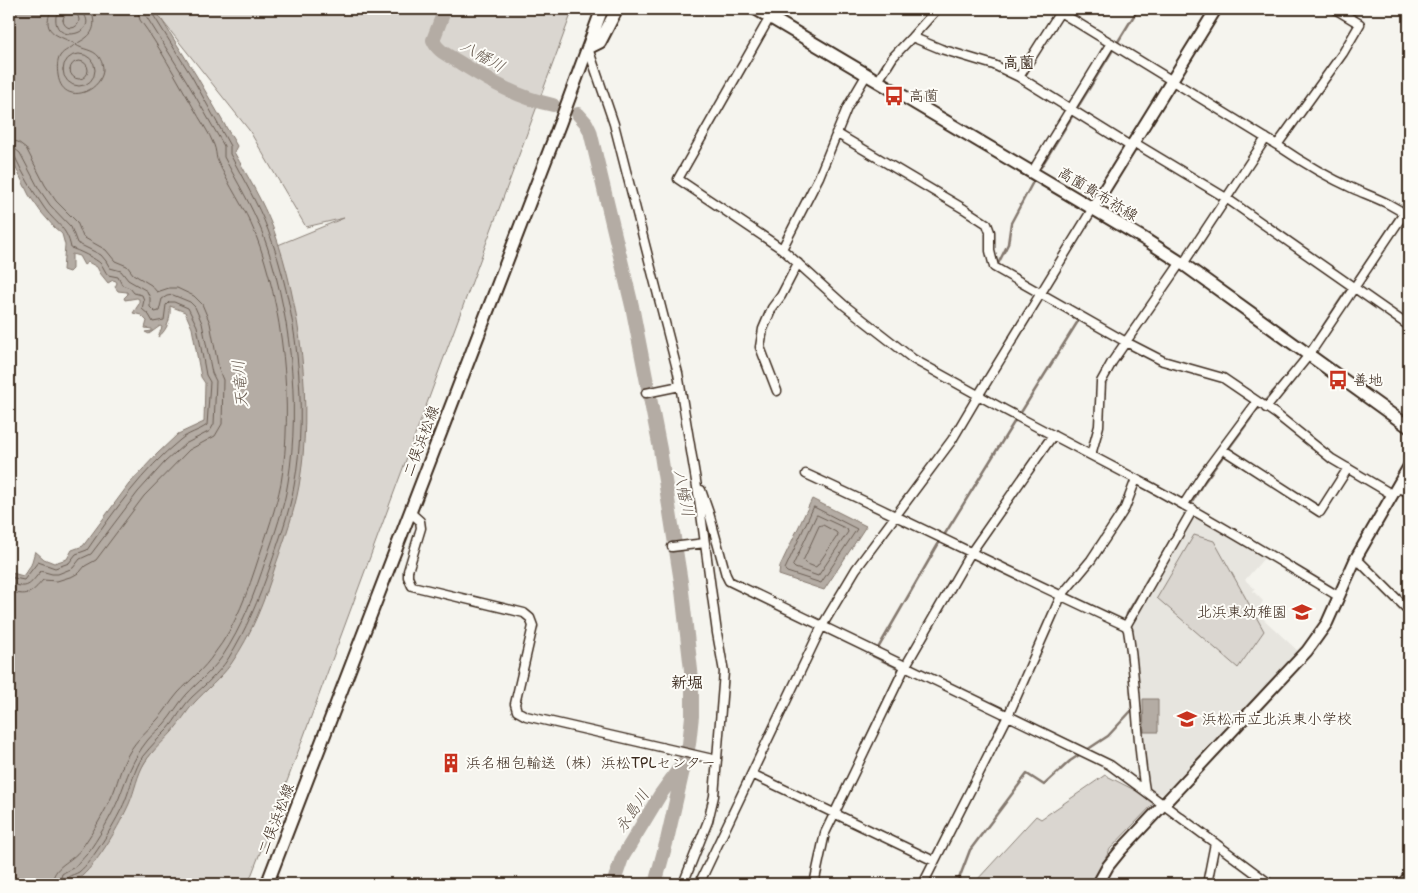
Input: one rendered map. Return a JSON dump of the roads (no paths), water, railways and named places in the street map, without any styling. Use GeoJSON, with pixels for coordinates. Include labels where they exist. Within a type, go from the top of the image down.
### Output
{"type":"FeatureCollection","features":[{"type":"Feature","properties":{"kind":"main road","name":"二俣浜松線"},"geometry":{"type":"LineString","coordinates":[[267,884],[602,9]]}},
{"type":"Feature","properties":{"kind":"main road"},"geometry":{"type":"LineString","coordinates":[[588,48],[600,42],[616,9]]}},
{"type":"Feature","properties":{"kind":"main road","name":"高薗貴布祢線"},"geometry":{"type":"LineString","coordinates":[[764,12],[1182,263],[1409,427]]}},
{"type":"Feature","properties":{"kind":"street"},"geometry":{"type":"LineString","coordinates":[[878,81],[892,57],[937,9]]}},
{"type":"Feature","properties":{"kind":"street"},"geometry":{"type":"LineString","coordinates":[[699,884],[822,626],[856,568],[952,440],[1216,9]]}},
{"type":"Feature","properties":{"kind":"street"},"geometry":{"type":"LineString","coordinates":[[1277,144],[1343,52],[1360,24],[1335,9]]}},
{"type":"Feature","properties":{"kind":"street"},"geometry":{"type":"LineString","coordinates":[[1019,77],[1059,10],[1277,144],[1306,165],[1395,206],[1407,215]]}},
{"type":"Feature","properties":{"kind":"street"},"geometry":{"type":"LineString","coordinates":[[764,12],[678,179],[782,249],[844,305],[913,359],[978,396],[1189,507],[1246,539],[1338,596]]}},
{"type":"Feature","properties":{"kind":"street"},"geometry":{"type":"LineString","coordinates":[[912,37],[994,65],[1019,77],[1072,110],[1226,198],[1409,326]]}},
{"type":"Feature","properties":{"kind":"street"},"geometry":{"type":"LineString","coordinates":[[1032,172],[1113,44]]}},
{"type":"Feature","properties":{"kind":"street"},"geometry":{"type":"LineString","coordinates":[[588,48],[614,124],[680,386],[724,672],[714,796],[708,821],[683,884]]}},
{"type":"Feature","properties":{"kind":"street"},"geometry":{"type":"LineString","coordinates":[[782,249],[820,177],[847,108],[867,74]]}},
{"type":"Feature","properties":{"kind":"street"},"geometry":{"type":"LineString","coordinates":[[836,133],[987,224],[990,232],[990,251],[994,266],[1040,294],[1163,361],[1223,378],[1348,468],[1395,492],[1409,492]]}},
{"type":"Feature","properties":{"kind":"street"},"geometry":{"type":"LineString","coordinates":[[1091,455],[1099,426],[1101,382],[1112,362],[1182,263],[1266,138]]}},
{"type":"Feature","properties":{"kind":"street"},"geometry":{"type":"LineString","coordinates":[[1266,408],[1309,354],[1407,215],[1409,206]]}},
{"type":"Feature","properties":{"kind":"street"},"geometry":{"type":"LineString","coordinates":[[777,391],[760,347],[763,329],[772,308],[781,296],[798,263]]}},
{"type":"Feature","properties":{"kind":"street"},"geometry":{"type":"LineString","coordinates":[[646,393],[680,386]]}},
{"type":"Feature","properties":{"kind":"street"},"geometry":{"type":"LineString","coordinates":[[1126,626],[1189,507],[1202,476],[1225,450],[1257,402]]}},
{"type":"Feature","properties":{"kind":"street"},"geometry":{"type":"LineString","coordinates":[[814,884],[826,833],[905,667],[970,554],[1052,435]]}},
{"type":"Feature","properties":{"kind":"street"},"geometry":{"type":"LineString","coordinates":[[1225,450],[1320,512],[1348,468]]}},
{"type":"Feature","properties":{"kind":"street"},"geometry":{"type":"LineString","coordinates":[[1098,884],[1108,866],[1121,850],[1307,650],[1327,623],[1356,558],[1409,466]]}},
{"type":"Feature","properties":{"kind":"street"},"geometry":{"type":"LineString","coordinates":[[694,470],[729,581],[1110,765],[1270,884]]}},
{"type":"Feature","properties":{"kind":"street"},"geometry":{"type":"LineString","coordinates":[[806,474],[970,554],[1126,626],[1133,658],[1138,735],[1145,790]]}},
{"type":"Feature","properties":{"kind":"street"},"geometry":{"type":"LineString","coordinates":[[923,884],[1008,716],[1061,596],[1091,560],[1118,519],[1125,508],[1136,479]]}},
{"type":"Feature","properties":{"kind":"street"},"geometry":{"type":"LineString","coordinates":[[410,512],[420,521],[421,528],[408,571],[408,577],[412,586],[524,612],[530,618],[532,626],[515,704],[517,711],[526,716],[717,760]]}},
{"type":"Feature","properties":{"kind":"street"},"geometry":{"type":"LineString","coordinates":[[672,547],[705,543]]}},
{"type":"Feature","properties":{"kind":"street"},"geometry":{"type":"LineString","coordinates":[[1356,558],[1409,611]]}},
{"type":"Feature","properties":{"kind":"street"},"geometry":{"type":"LineString","coordinates":[[752,774],[934,861]]}},
{"type":"Feature","properties":{"kind":"street"},"geometry":{"type":"LineString","coordinates":[[1207,884],[1215,843]]}},
{"type":"Feature","properties":{"kind":"street"},"geometry":{"type":"LineString","coordinates":[[1401,884],[1409,874]]}},
{"type":"Feature","properties":{"kind":"water","name":"天竜川"},"geometry":{"type":"Polygon","coordinates":[[[9,9],[155,9],[237,146],[234,152],[260,199],[273,228],[291,289],[302,356],[305,423],[299,486],[289,525],[272,577],[252,628],[231,664],[218,680],[194,703],[175,729],[145,762],[129,804],[108,842],[89,869],[82,876],[71,881],[70,884],[9,884],[9,572],[23,576],[31,565],[35,551],[44,559],[54,563],[67,559],[72,550],[83,546],[129,484],[157,454],[178,434],[204,422],[205,383],[201,377],[192,328],[185,312],[170,306],[169,319],[164,331],[158,337],[162,327],[160,326],[149,334],[145,332],[152,331],[152,329],[145,328],[147,321],[141,315],[133,313],[139,304],[139,299],[125,300],[124,298],[128,294],[127,292],[118,291],[115,287],[116,281],[113,280],[108,283],[97,267],[88,262],[84,265],[79,256],[72,254],[72,269],[69,272],[63,270],[65,245],[62,234],[41,212],[29,195],[9,154],[9,9]]]}},
{"type":"Feature","properties":{"kind":"water"},"geometry":{"type":"Polygon","coordinates":[[[812,499],[866,526],[824,590],[779,575],[780,566],[812,499]]]}},
{"type":"Feature","properties":{"kind":"water"},"geometry":{"type":"Polygon","coordinates":[[[1143,699],[1158,699],[1158,732],[1144,732],[1143,699]]]}},
{"type":"Feature","properties":{"kind":"waterway","name":"八幡川"},"geometry":{"type":"LineString","coordinates":[[445,9],[433,40],[441,51],[506,89],[553,105]]}},
{"type":"Feature","properties":{"kind":"waterway"},"geometry":{"type":"LineString","coordinates":[[1041,167],[1138,9]]}},
{"type":"Feature","properties":{"kind":"waterway","name":"八幡川"},"geometry":{"type":"LineString","coordinates":[[578,114],[590,131],[632,306],[660,449],[681,582],[692,679],[692,716],[689,744],[655,884]]}},
{"type":"Feature","properties":{"kind":"waterway"},"geometry":{"type":"LineString","coordinates":[[998,264],[1008,244],[1011,223],[1034,180]]}},
{"type":"Feature","properties":{"kind":"waterway"},"geometry":{"type":"LineString","coordinates":[[1403,207],[1409,197]]}},
{"type":"Feature","properties":{"kind":"waterway"},"geometry":{"type":"LineString","coordinates":[[1353,282],[1399,213]]}},
{"type":"Feature","properties":{"kind":"waterway"},"geometry":{"type":"LineString","coordinates":[[1310,346],[1348,288]]}},
{"type":"Feature","properties":{"kind":"waterway"},"geometry":{"type":"LineString","coordinates":[[1020,414],[1080,318]]}},
{"type":"Feature","properties":{"kind":"waterway"},"geometry":{"type":"LineString","coordinates":[[1264,402],[1293,369]]}},
{"type":"Feature","properties":{"kind":"waterway"},"geometry":{"type":"LineString","coordinates":[[1190,506],[1202,485],[1260,406]]}},
{"type":"Feature","properties":{"kind":"waterway"},"geometry":{"type":"LineString","coordinates":[[943,537],[1016,419]]}},
{"type":"Feature","properties":{"kind":"waterway"},"geometry":{"type":"LineString","coordinates":[[1126,621],[1127,614],[1183,519]]}},
{"type":"Feature","properties":{"kind":"waterway"},"geometry":{"type":"LineString","coordinates":[[877,650],[940,541]]}},
{"type":"Feature","properties":{"kind":"waterway"},"geometry":{"type":"LineString","coordinates":[[856,759],[898,672],[898,668],[873,656]]}},
{"type":"Feature","properties":{"kind":"waterway"},"geometry":{"type":"LineString","coordinates":[[957,884],[970,850],[1027,774],[1044,785],[1070,761],[1108,736],[1132,710],[1131,689]]}},
{"type":"Feature","properties":{"kind":"waterway","name":"永島川"},"geometry":{"type":"LineString","coordinates":[[613,884],[622,858],[660,795],[683,763]]}},
{"type":"Feature","properties":{"kind":"place","name":"高薗"},"geometry":{"type":"Point","coordinates":[894,96]}},
{"type":"Feature","properties":{"kind":"place","name":"善地"},"geometry":{"type":"Point","coordinates":[1338,380]}},
{"type":"Feature","properties":{"kind":"place","name":"北浜東幼稚園"},"geometry":{"type":"Point","coordinates":[1302,612]}},
{"type":"Feature","properties":{"kind":"place","name":"浜松市立北浜東小学校"},"geometry":{"type":"Point","coordinates":[1187,719]}},
{"type":"Feature","properties":{"kind":"place","name":"浜名梱包輸送（株）浜松TPLセンター"},"geometry":{"type":"Point","coordinates":[451,763]}},
{"type":"Feature","properties":{"kind":"district","name":"高薗"},"geometry":{"type":"Point","coordinates":[1019,62]}},
{"type":"Feature","properties":{"kind":"district","name":"新堀"},"geometry":{"type":"Point","coordinates":[687,682]}}]}
